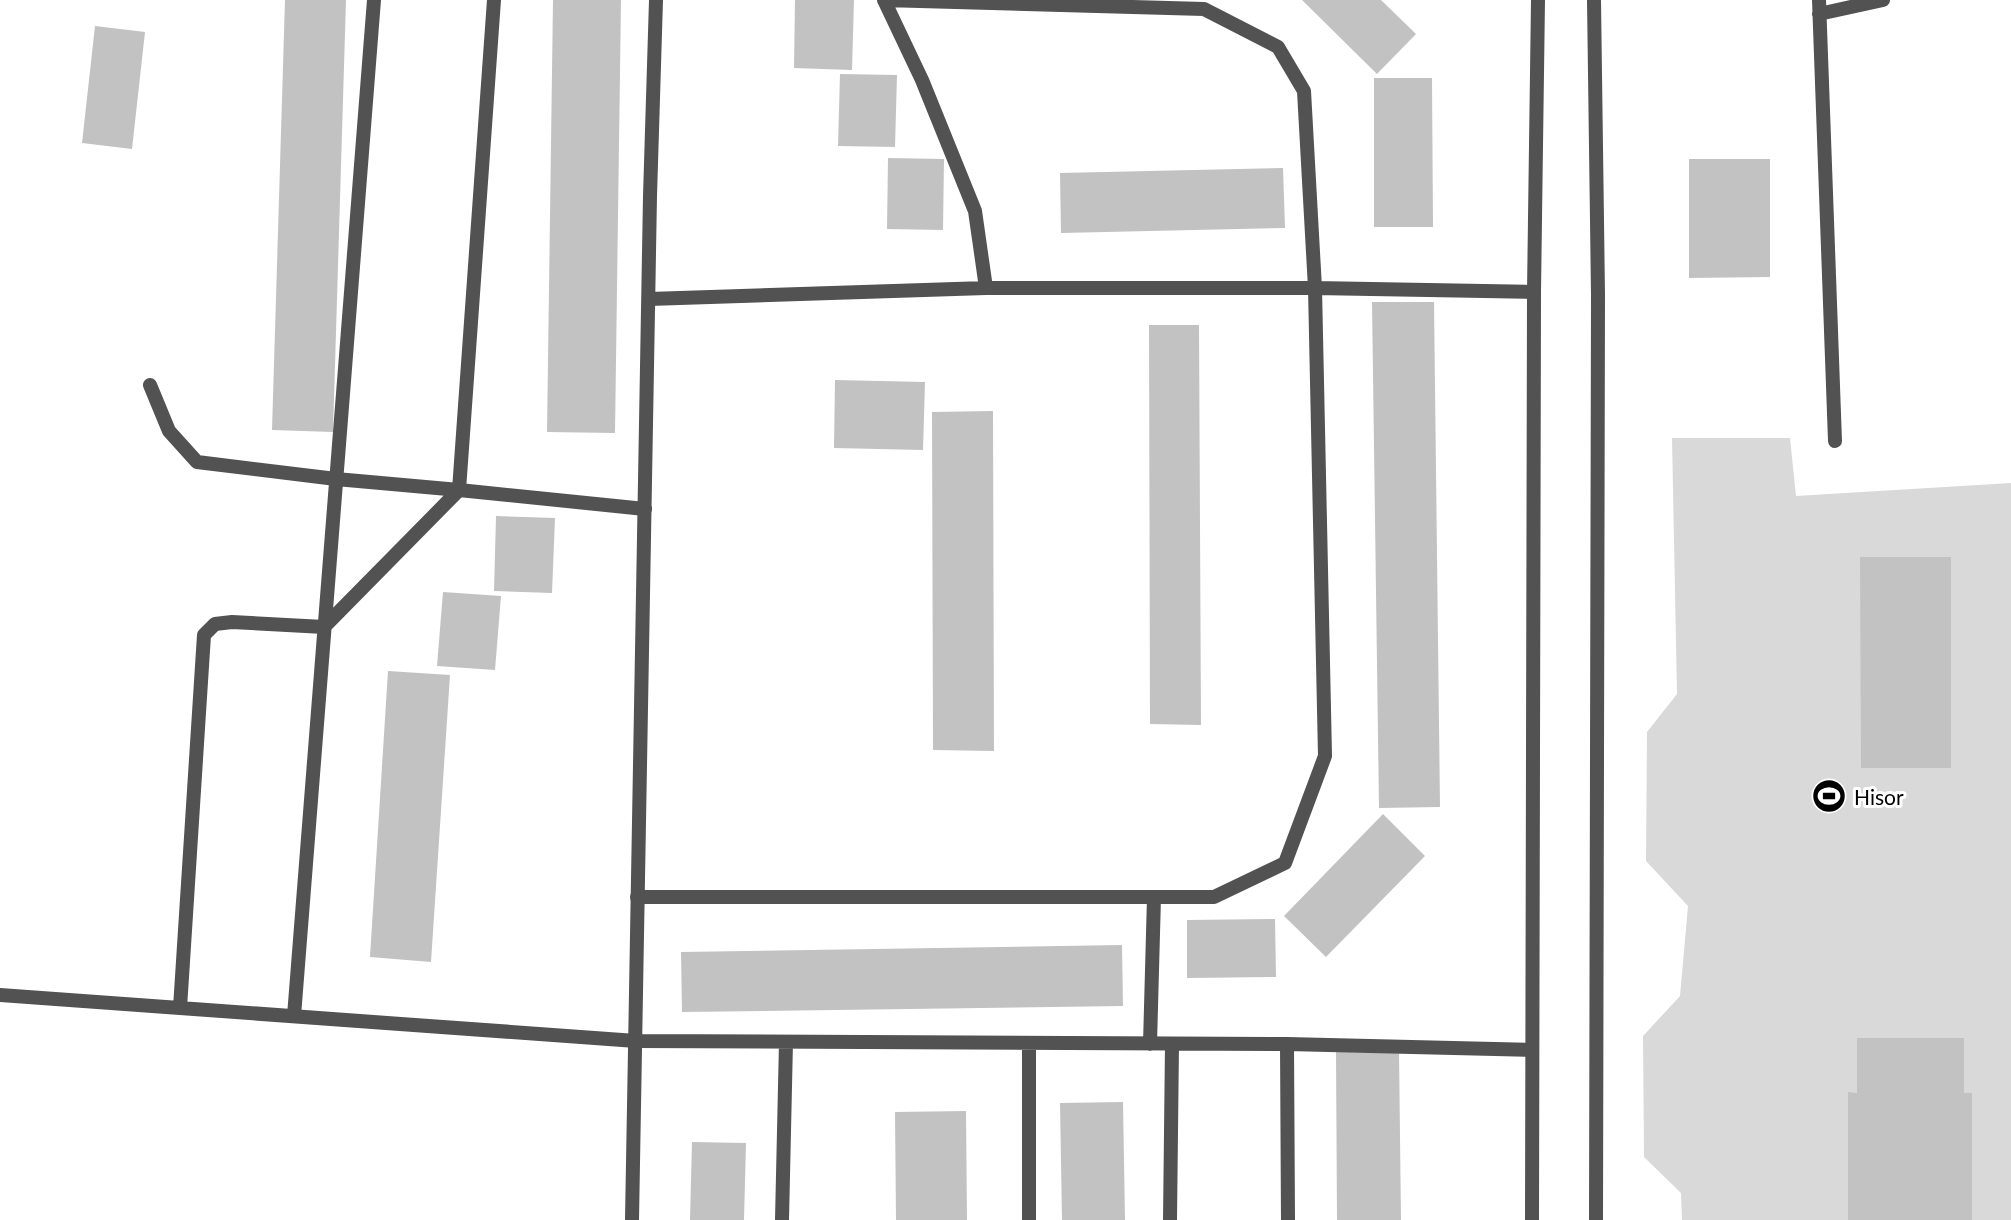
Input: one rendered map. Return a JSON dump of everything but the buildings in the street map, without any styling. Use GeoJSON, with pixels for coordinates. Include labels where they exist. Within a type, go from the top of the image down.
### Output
{"type":"FeatureCollection","features":[{"type":"Feature","properties":{"kind":"street"},"geometry":{"type":"LineString","coordinates":[[294,1016],[374,0]]}},
{"type":"Feature","properties":{"kind":"street"},"geometry":{"type":"LineString","coordinates":[[180,1008],[204,635],[215,624],[232,622],[324,627],[459,490],[494,0]]}},
{"type":"Feature","properties":{"kind":"street"},"geometry":{"type":"LineString","coordinates":[[632,1220],[656,0]]}},
{"type":"Feature","properties":{"kind":"street"},"geometry":{"type":"LineString","coordinates":[[637,897],[1213,897],[1285,863],[1325,756],[1315,288],[1304,91],[1278,47],[1204,9],[884,0],[922,80],[975,211],[986,288]]}},
{"type":"Feature","properties":{"kind":"street"},"geometry":{"type":"LineString","coordinates":[[1532,1220],[1534,292],[1538,0]]}},
{"type":"Feature","properties":{"kind":"street"},"geometry":{"type":"LineString","coordinates":[[1594,0],[1598,295],[1596,1220]]}},
{"type":"Feature","properties":{"kind":"street"},"geometry":{"type":"LineString","coordinates":[[1835,441],[1819,7],[1883,0]]}},
{"type":"Feature","properties":{"kind":"street"},"geometry":{"type":"LineString","coordinates":[[649,299],[986,288],[1315,288],[1534,292]]}},
{"type":"Feature","properties":{"kind":"street"},"geometry":{"type":"LineString","coordinates":[[150,385],[169,431],[197,462],[336,480],[645,509]]}},
{"type":"Feature","properties":{"kind":"street"},"geometry":{"type":"LineString","coordinates":[[1150,1044],[1154,897]]}},
{"type":"Feature","properties":{"kind":"street"},"geometry":{"type":"LineString","coordinates":[[0,995],[636,1041],[1287,1044],[1532,1050]]}},
{"type":"Feature","properties":{"kind":"street"},"geometry":{"type":"LineString","coordinates":[[782,1220],[786,1042]]}},
{"type":"Feature","properties":{"kind":"street"},"geometry":{"type":"LineString","coordinates":[[1029,1044],[1029,1220]]}},
{"type":"Feature","properties":{"kind":"street"},"geometry":{"type":"LineString","coordinates":[[1170,1220],[1172,1044]]}},
{"type":"Feature","properties":{"kind":"street"},"geometry":{"type":"LineString","coordinates":[[1287,1044],[1288,1220]]}},
{"type":"Feature","properties":{"kind":"shaded area","name":"Hisor"},"geometry":{"type":"Polygon","coordinates":[[[1672,438],[1790,438],[1796,496],[2011,483],[2011,1220],[1682,1220],[1681,1193],[1644,1157],[1643,1036],[1680,996],[1688,906],[1646,861],[1647,732],[1677,694],[1672,438]]]}},
{"type":"Feature","properties":{"kind":"place","name":"Hisor"},"geometry":{"type":"Point","coordinates":[1829,796]}}]}
